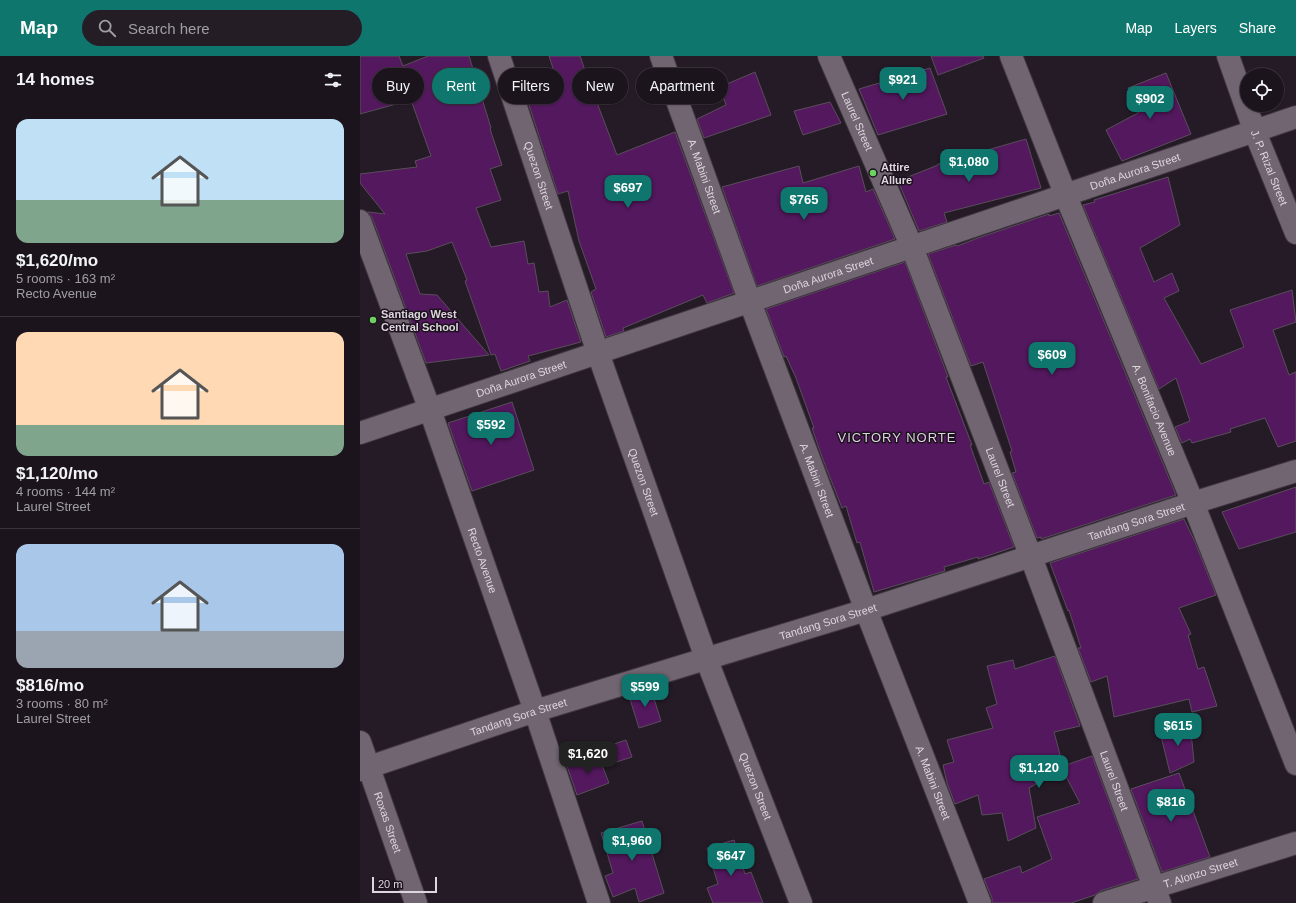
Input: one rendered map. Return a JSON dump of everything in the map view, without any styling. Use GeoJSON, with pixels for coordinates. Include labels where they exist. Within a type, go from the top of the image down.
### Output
{"type":"FeatureCollection","features":[{"type":"Feature","properties":{"kind":"street","name":"Quezon Street"},"geometry":{"type":"LineString","coordinates":[[499,56],[598,353],[706,658],[801,903]]}},
{"type":"Feature","properties":{"kind":"street","name":"A. Mabini Street"},"geometry":{"type":"LineString","coordinates":[[661,56],[750,302],[866,610],[980,903]]}},
{"type":"Feature","properties":{"kind":"street","name":"Laurel Street"},"geometry":{"type":"LineString","coordinates":[[829,56],[912,247],[1031,557],[1157,895]]}},
{"type":"Feature","properties":{"kind":"street","name":"A. Bonifacio Avenue"},"geometry":{"type":"LineString","coordinates":[[1011,56],[1296,764]]}},
{"type":"Feature","properties":{"kind":"street","name":"J. P. Rizal Street"},"geometry":{"type":"LineString","coordinates":[[1228,56],[1255,132],[1296,233]]}},
{"type":"Feature","properties":{"kind":"street","name":"Doña Aurora Street"},"geometry":{"type":"LineString","coordinates":[[360,433],[1296,117]]}},
{"type":"Feature","properties":{"kind":"street","name":"Recto Avenue"},"geometry":{"type":"LineString","coordinates":[[360,221],[430,410],[535,711],[599,903]]}},
{"type":"Feature","properties":{"kind":"street","name":"Tandang Sora Street"},"geometry":{"type":"LineString","coordinates":[[364,768],[535,711],[866,610],[1192,503],[1296,471]]}},
{"type":"Feature","properties":{"kind":"street","name":"Roxas Street"},"geometry":{"type":"LineString","coordinates":[[360,742],[364,768],[416,903]]}},
{"type":"Feature","properties":{"kind":"street","name":"T. Alonzo Street"},"geometry":{"type":"LineString","coordinates":[[1104,903],[1157,895],[1296,843]]}},
{"type":"Feature","properties":{"kind":"building"},"geometry":{"type":"Polygon","coordinates":[[[360,56],[399,56],[403,66],[428,56],[469,56],[473,68],[432,68],[432,104],[484,104],[502,165],[490,169],[501,200],[476,208],[491,247],[524,241],[528,264],[534,263],[539,292],[548,291],[550,307],[567,300],[581,342],[528,356],[530,361],[501,371],[495,354],[491,355],[465,281],[467,280],[452,242],[427,251],[406,254],[420,294],[437,295],[489,355],[426,363],[372,217],[368,212],[385,214],[360,183],[360,174],[417,167],[415,161],[431,156],[412,104],[424,104],[424,68],[372,68],[372,104],[396,104],[360,114],[360,56]]]}},
{"type":"Feature","properties":{"kind":"building"},"geometry":{"type":"Polygon","coordinates":[[[549,56],[580,56],[584,68],[572,68],[572,104],[597,104],[617,155],[675,132],[734,293],[707,303],[703,295],[623,328],[624,331],[606,337],[591,292],[596,289],[579,241],[568,191],[558,194],[529,105],[564,104],[564,68],[553,68],[549,56]]]}},
{"type":"Feature","properties":{"kind":"building"},"geometry":{"type":"Polygon","coordinates":[[[931,56],[983,56],[984,58],[938,75],[931,56]]]}},
{"type":"Feature","properties":{"kind":"building"},"geometry":{"type":"Polygon","coordinates":[[[930,68],[947,114],[878,135],[859,89],[930,68]]]}},
{"type":"Feature","properties":{"kind":"building"},"geometry":{"type":"Polygon","coordinates":[[[755,72],[771,115],[704,138],[697,119],[728,104],[728,84],[755,72]]]}},
{"type":"Feature","properties":{"kind":"building"},"geometry":{"type":"Polygon","coordinates":[[[1166,73],[1191,134],[1122,161],[1106,130],[1138,113],[1128,88],[1166,73]]]}},
{"type":"Feature","properties":{"kind":"building"},"geometry":{"type":"Polygon","coordinates":[[[830,102],[841,123],[803,135],[794,111],[830,102]]]}},
{"type":"Feature","properties":{"kind":"building"},"geometry":{"type":"Polygon","coordinates":[[[1026,139],[1041,188],[944,213],[947,222],[919,231],[898,181],[938,164],[1026,139]]]}},
{"type":"Feature","properties":{"kind":"building"},"geometry":{"type":"Polygon","coordinates":[[[799,166],[803,183],[859,166],[866,192],[873,189],[895,239],[757,286],[722,187],[799,166]]]}},
{"type":"Feature","properties":{"kind":"building"},"geometry":{"type":"Polygon","coordinates":[[[1168,177],[1180,225],[1140,248],[1154,282],[1172,273],[1179,291],[1164,298],[1201,364],[1244,347],[1230,310],[1292,290],[1296,322],[1273,330],[1289,375],[1296,372],[1296,441],[1278,447],[1265,418],[1230,429],[1231,432],[1192,443],[1190,439],[1182,443],[1175,427],[1190,421],[1176,378],[1159,389],[1083,205],[1095,202],[1094,200],[1168,177]]]}},
{"type":"Feature","properties":{"kind":"building"},"geometry":{"type":"Polygon","coordinates":[[[1059,213],[1176,495],[1041,539],[1041,537],[1037,538],[1012,473],[1016,472],[1010,452],[1012,451],[983,362],[971,366],[928,254],[956,245],[957,246],[1049,214],[1049,216],[1059,213]]]}},
{"type":"Feature","properties":{"kind":"building"},"geometry":{"type":"Polygon","coordinates":[[[905,262],[948,377],[946,377],[972,445],[970,445],[984,484],[989,482],[1014,547],[978,559],[978,557],[944,567],[945,571],[874,592],[860,542],[857,543],[846,506],[842,508],[822,457],[812,428],[814,428],[796,378],[786,356],[784,357],[766,309],[905,262]]]}},
{"type":"Feature","properties":{"kind":"building"},"geometry":{"type":"Polygon","coordinates":[[[512,402],[534,470],[472,491],[448,423],[512,402]]]}},
{"type":"Feature","properties":{"kind":"building"},"geometry":{"type":"Polygon","coordinates":[[[1296,487],[1296,532],[1239,549],[1222,512],[1296,487]]]}},
{"type":"Feature","properties":{"kind":"building"},"geometry":{"type":"Polygon","coordinates":[[[1184,519],[1195,542],[1216,595],[1179,608],[1191,634],[1188,635],[1198,669],[1204,667],[1217,706],[1192,712],[1189,699],[1114,717],[1107,676],[1091,682],[1078,648],[1081,648],[1069,610],[1068,611],[1050,563],[1184,519]]]}},
{"type":"Feature","properties":{"kind":"building"},"geometry":{"type":"Polygon","coordinates":[[[1055,656],[1080,726],[1054,732],[1063,766],[1092,756],[1138,879],[1100,891],[1095,895],[1071,903],[992,903],[992,898],[984,879],[1020,866],[1022,873],[1052,859],[1037,817],[1080,803],[1062,769],[1029,788],[1036,828],[1008,841],[1002,813],[982,815],[978,795],[955,804],[947,783],[943,765],[954,762],[947,740],[993,728],[986,708],[997,704],[987,666],[1013,660],[1015,669],[1055,656]]]}},
{"type":"Feature","properties":{"kind":"building"},"geometry":{"type":"Polygon","coordinates":[[[651,689],[661,721],[639,728],[629,696],[651,689]]]}},
{"type":"Feature","properties":{"kind":"building"},"geometry":{"type":"Polygon","coordinates":[[[1190,722],[1194,762],[1170,773],[1160,732],[1190,722]]]}},
{"type":"Feature","properties":{"kind":"building"},"geometry":{"type":"Polygon","coordinates":[[[626,740],[632,757],[610,764],[605,747],[626,740]]]}},
{"type":"Feature","properties":{"kind":"building"},"geometry":{"type":"Polygon","coordinates":[[[598,755],[609,783],[577,795],[567,766],[598,755]]]}},
{"type":"Feature","properties":{"kind":"building"},"geometry":{"type":"Polygon","coordinates":[[[1179,773],[1210,857],[1162,872],[1131,789],[1179,773]]]}},
{"type":"Feature","properties":{"kind":"building"},"geometry":{"type":"Polygon","coordinates":[[[642,821],[664,893],[639,902],[635,888],[613,897],[605,876],[613,873],[601,833],[642,821]]]}},
{"type":"Feature","properties":{"kind":"building"},"geometry":{"type":"Polygon","coordinates":[[[734,840],[745,874],[751,872],[763,903],[713,903],[707,888],[718,884],[707,848],[734,840]]]}},
{"type":"Feature","properties":{"kind":"place","name":"Attire Allure"},"geometry":{"type":"Point","coordinates":[873,173]}},
{"type":"Feature","properties":{"kind":"place","name":"Santiago West Central School"},"geometry":{"type":"Point","coordinates":[373,320]}},
{"type":"Feature","properties":{"kind":"district","name":"VICTORY NORTE"},"geometry":{"type":"Point","coordinates":[897,437]}}]}
